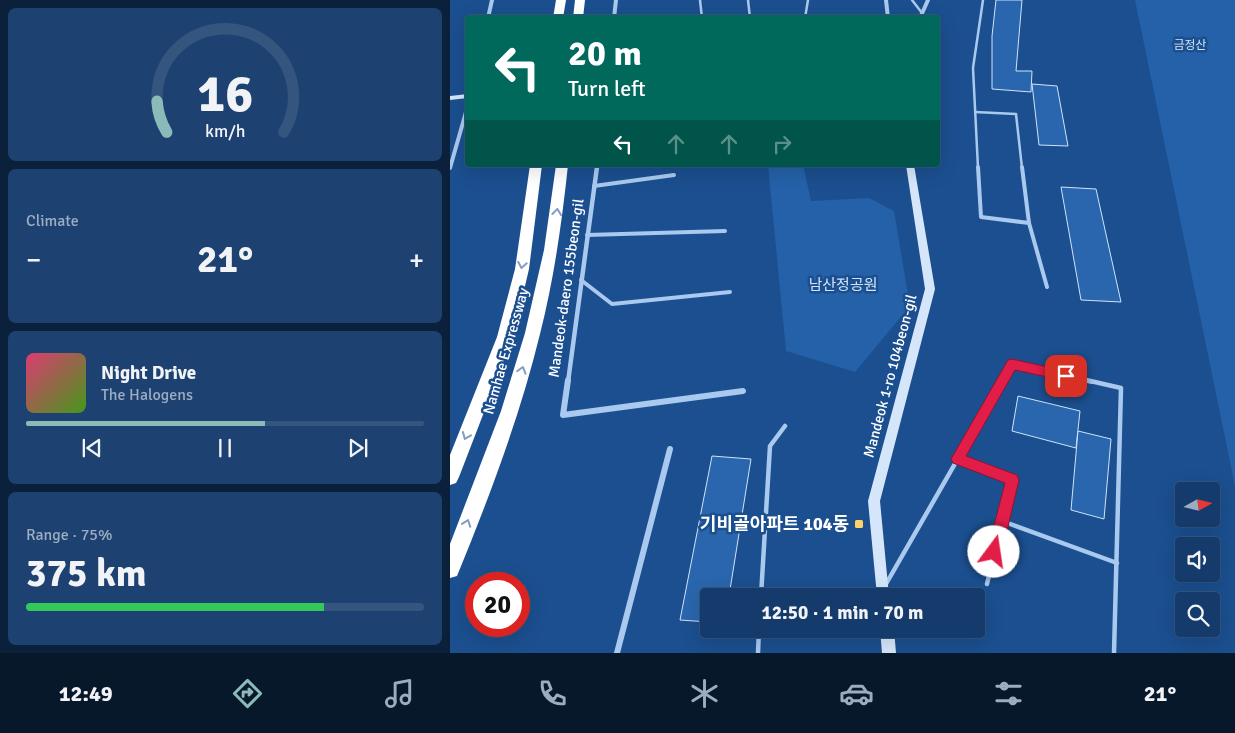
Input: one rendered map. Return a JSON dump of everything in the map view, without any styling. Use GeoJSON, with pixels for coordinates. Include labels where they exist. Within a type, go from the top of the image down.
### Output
{"type":"FeatureCollection","features":[{"type":"Feature","properties":{"kind":"highway"},"geometry":{"type":"LineString","coordinates":[[558,15],[561,0]]}},
{"type":"Feature","properties":{"kind":"highway"},"geometry":{"type":"LineString","coordinates":[[578,15],[580,0]]}},
{"type":"Feature","properties":{"kind":"highway","name":"Namhae Expressway"},"geometry":{"type":"LineString","coordinates":[[450,477],[493,371],[509,320],[522,269],[536,167]]}},
{"type":"Feature","properties":{"kind":"highway","name":"Namhae Expressway"},"geometry":{"type":"LineString","coordinates":[[450,569],[518,387],[528,351],[556,221],[562,167]]}},
{"type":"Feature","properties":{"kind":"street"},"geometry":{"type":"LineString","coordinates":[[489,15],[492,0]]}},
{"type":"Feature","properties":{"kind":"street"},"geometry":{"type":"LineString","coordinates":[[614,15],[616,0]]}},
{"type":"Feature","properties":{"kind":"street"},"geometry":{"type":"LineString","coordinates":[[886,0],[888,15]]}},
{"type":"Feature","properties":{"kind":"street"},"geometry":{"type":"LineString","coordinates":[[922,13],[928,0]]}},
{"type":"Feature","properties":{"kind":"street"},"geometry":{"type":"LineString","coordinates":[[450,98],[465,96]]}},
{"type":"Feature","properties":{"kind":"street"},"geometry":{"type":"LineString","coordinates":[[450,168],[465,116]]}},
{"type":"Feature","properties":{"kind":"street","name":"Mandeok-daero 155beon-gil"},"geometry":{"type":"LineString","coordinates":[[597,167],[563,415],[743,391]]}},
{"type":"Feature","properties":{"kind":"street","name":"Mandeok 1-ro 104beon-gil"},"geometry":{"type":"LineString","coordinates":[[883,588],[874,501],[930,289],[910,167]]}},
{"type":"Feature","properties":{"kind":"street"},"geometry":{"type":"LineString","coordinates":[[616,653],[670,449]]}},
{"type":"Feature","properties":{"kind":"street"},"geometry":{"type":"LineString","coordinates":[[888,638],[889,653]]}},
{"type":"Feature","properties":{"kind":"lane"},"geometry":{"type":"LineString","coordinates":[[700,0],[702,15]]}},
{"type":"Feature","properties":{"kind":"lane"},"geometry":{"type":"LineString","coordinates":[[748,0],[750,15]]}},
{"type":"Feature","properties":{"kind":"lane"},"geometry":{"type":"LineString","coordinates":[[806,15],[808,0]]}},
{"type":"Feature","properties":{"kind":"lane"},"geometry":{"type":"LineString","coordinates":[[912,0],[922,13]]}},
{"type":"Feature","properties":{"kind":"lane"},"geometry":{"type":"LineString","coordinates":[[983,0],[973,68],[981,217],[1029,223]]}},
{"type":"Feature","properties":{"kind":"lane"},"geometry":{"type":"LineString","coordinates":[[976,112],[1016,114],[1029,223],[1048,287]]}},
{"type":"Feature","properties":{"kind":"lane"},"geometry":{"type":"LineString","coordinates":[[594,186],[674,176]]}},
{"type":"Feature","properties":{"kind":"lane"},"geometry":{"type":"LineString","coordinates":[[587,236],[725,231]]}},
{"type":"Feature","properties":{"kind":"lane"},"geometry":{"type":"LineString","coordinates":[[581,280],[612,304],[730,292]]}},
{"type":"Feature","properties":{"kind":"lane"},"geometry":{"type":"LineString","coordinates":[[886,588],[1012,364],[1121,388],[1114,653]]}},
{"type":"Feature","properties":{"kind":"lane"},"geometry":{"type":"LineString","coordinates":[[761,588],[770,446],[786,426]]}},
{"type":"Feature","properties":{"kind":"lane"},"geometry":{"type":"LineString","coordinates":[[957,459],[1012,480],[987,584]]}},
{"type":"Feature","properties":{"kind":"lane"},"geometry":{"type":"LineString","coordinates":[[1002,520],[1117,563]]}},
{"type":"Feature","properties":{"kind":"lane"},"geometry":{"type":"LineString","coordinates":[[758,653],[759,638]]}},
{"type":"Feature","properties":{"kind":"green space","name":"금정산"},"geometry":{"type":"Polygon","coordinates":[[[1135,0],[1235,0],[1235,486],[1135,0]]]}},
{"type":"Feature","properties":{"kind":"green space","name":"남산정공원"},"geometry":{"type":"Polygon","coordinates":[[[768,167],[803,167],[811,201],[869,198],[894,211],[910,306],[855,372],[786,351],[768,167]]]}},
{"type":"Feature","properties":{"kind":"building"},"geometry":{"type":"Polygon","coordinates":[[[996,0],[1022,0],[1016,71],[1032,71],[1031,92],[992,89],[992,36],[996,0]]]}},
{"type":"Feature","properties":{"kind":"building"},"geometry":{"type":"Polygon","coordinates":[[[1032,84],[1057,86],[1068,146],[1039,145],[1032,84]]]}},
{"type":"Feature","properties":{"kind":"building"},"geometry":{"type":"Polygon","coordinates":[[[1061,187],[1096,189],[1121,302],[1081,300],[1061,187]]]}},
{"type":"Feature","properties":{"kind":"building"},"geometry":{"type":"Polygon","coordinates":[[[1018,396],[1080,411],[1076,448],[1012,431],[1018,396]]]}},
{"type":"Feature","properties":{"kind":"building"},"geometry":{"type":"Polygon","coordinates":[[[1078,431],[1111,439],[1104,519],[1071,510],[1078,431]]]}},
{"type":"Feature","properties":{"kind":"building"},"geometry":{"type":"Polygon","coordinates":[[[712,456],[751,459],[730,588],[700,588],[700,621],[680,620],[712,456]]]}},
{"type":"Feature","properties":{"kind":"place","name":"기비골아파트 104동"},"geometry":{"type":"Point","coordinates":[859,524]}},
{"type":"Feature","properties":{"kind":"route"},"geometry":{"type":"LineString","coordinates":[[994,552],[1012,480],[957,459],[1012,364],[1066,376]]}}]}
